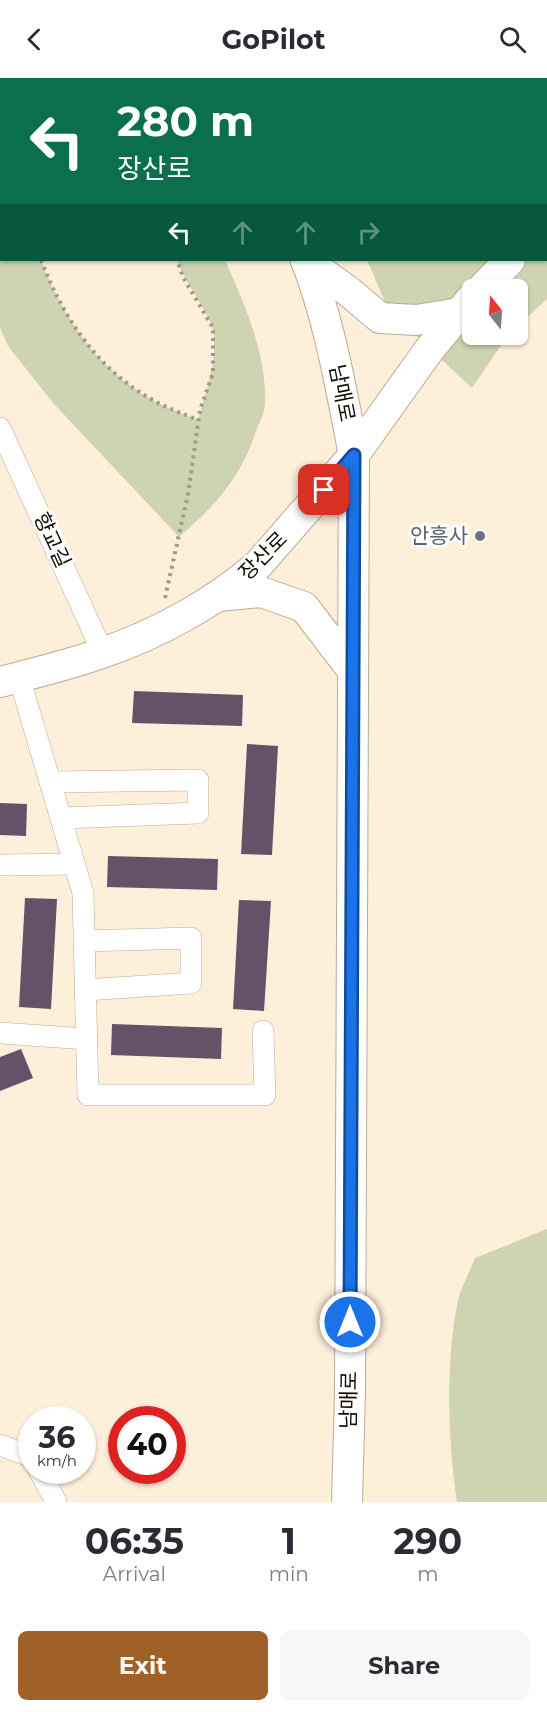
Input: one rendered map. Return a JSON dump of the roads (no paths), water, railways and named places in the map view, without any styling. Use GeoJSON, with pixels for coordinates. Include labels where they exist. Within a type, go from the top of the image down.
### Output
{"type":"FeatureCollection","features":[{"type":"Feature","properties":{"kind":"street","name":"남매로"},"geometry":{"type":"LineString","coordinates":[[306,261],[323,306],[332,342],[354,455],[350,1393],[347,1502]]}},
{"type":"Feature","properties":{"kind":"street"},"geometry":{"type":"LineString","coordinates":[[307,261],[380,318],[416,320],[462,306]]}},
{"type":"Feature","properties":{"kind":"street"},"geometry":{"type":"LineString","coordinates":[[492,279],[509,261]]}},
{"type":"Feature","properties":{"kind":"street","name":"장산로"},"geometry":{"type":"LineString","coordinates":[[10,680],[104,653],[159,628],[218,596],[258,565],[354,455],[429,350],[462,310]]}},
{"type":"Feature","properties":{"kind":"street","name":"향교길"},"geometry":{"type":"LineString","coordinates":[[0,428],[104,653]]}},
{"type":"Feature","properties":{"kind":"street"},"geometry":{"type":"LineString","coordinates":[[218,596],[261,592],[304,607],[353,671]]}},
{"type":"Feature","properties":{"kind":"street"},"geometry":{"type":"LineString","coordinates":[[10,680],[50,782],[83,893],[88,1095],[265,1095],[264,1031]]}},
{"type":"Feature","properties":{"kind":"street"},"geometry":{"type":"LineString","coordinates":[[50,782],[198,780],[198,813],[61,818]]}},
{"type":"Feature","properties":{"kind":"street"},"geometry":{"type":"LineString","coordinates":[[0,865],[74,864]]}},
{"type":"Feature","properties":{"kind":"street"},"geometry":{"type":"LineString","coordinates":[[84,940],[191,938],[191,983],[86,990]]}},
{"type":"Feature","properties":{"kind":"street"},"geometry":{"type":"LineString","coordinates":[[0,1033],[87,1039]]}},
{"type":"Feature","properties":{"kind":"street"},"geometry":{"type":"LineString","coordinates":[[0,1444],[18,1451]]}},
{"type":"Feature","properties":{"kind":"street"},"geometry":{"type":"LineString","coordinates":[[46,1484],[56,1502]]}},
{"type":"Feature","properties":{"kind":"place","name":"안흥사"},"geometry":{"type":"Point","coordinates":[480,536]}}]}
